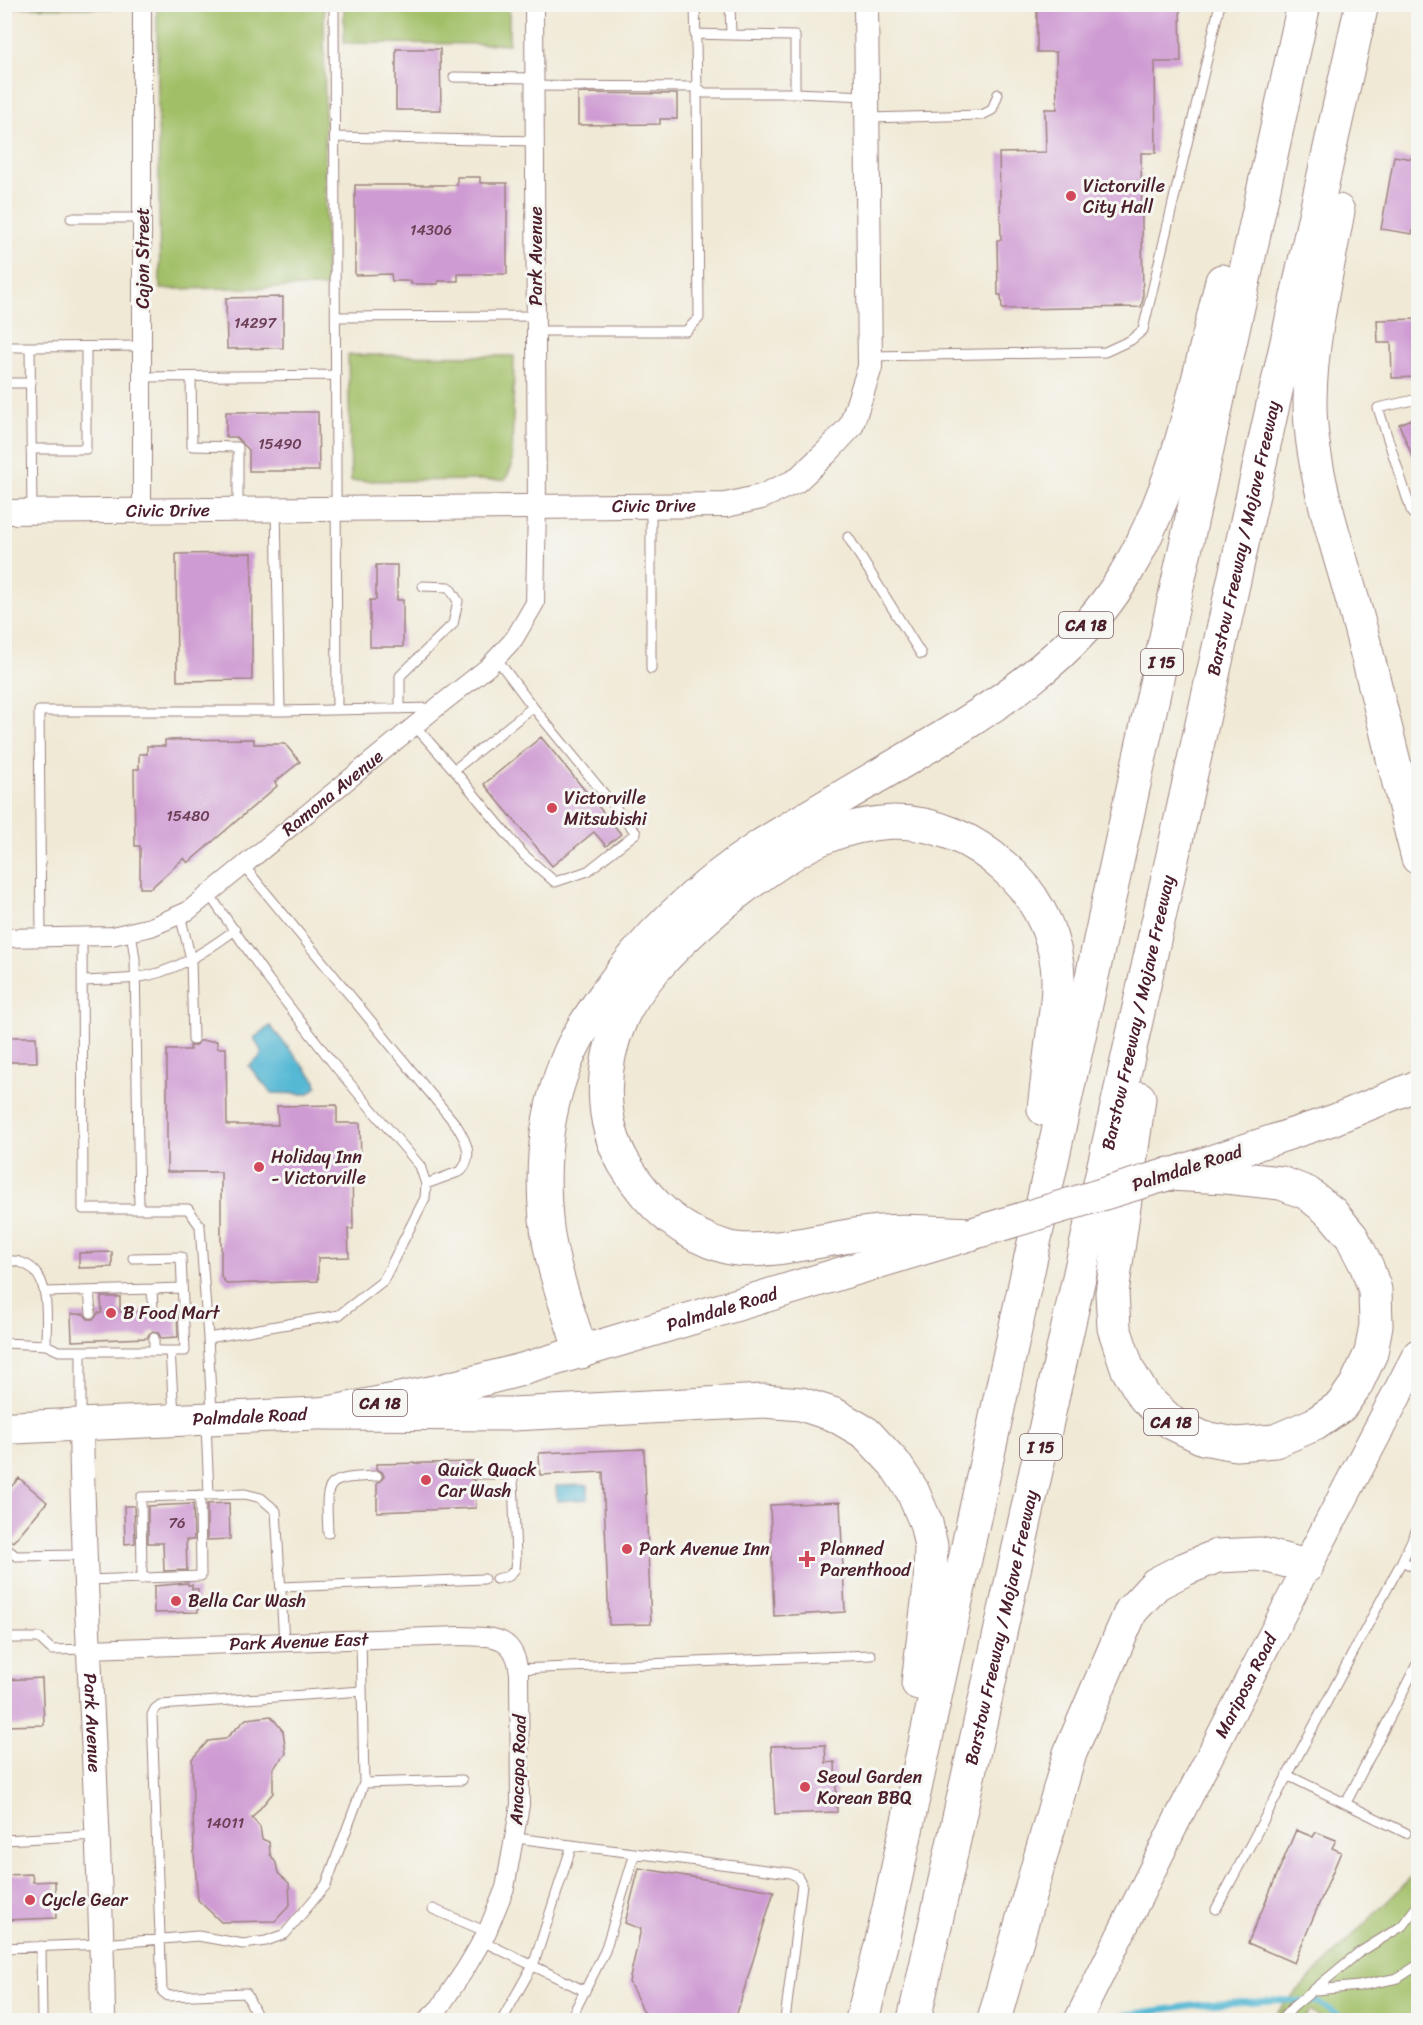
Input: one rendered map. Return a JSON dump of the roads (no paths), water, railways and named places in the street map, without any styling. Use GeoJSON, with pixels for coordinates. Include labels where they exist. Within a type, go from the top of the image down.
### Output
{"type":"FeatureCollection","features":[{"type":"Feature","properties":{"kind":"highway","name":"I 15"},"geometry":{"type":"LineString","coordinates":[[862,2020],[881,1945],[1016,1318],[1121,852],[1302,4]]}},
{"type":"Feature","properties":{"kind":"highway","name":"CA 18"},"geometry":{"type":"LineString","coordinates":[[581,1352],[552,1254],[546,1220],[545,1159],[558,1084],[577,1039],[632,957],[698,891],[762,845],[959,728],[1019,688],[1068,645],[1106,602],[1125,574],[1150,527],[1178,448],[1223,274],[1264,84],[1276,42],[1302,4]]}},
{"type":"Feature","properties":{"kind":"highway"},"geometry":{"type":"LineString","coordinates":[[1361,10],[1339,206],[1317,326],[1310,400],[1314,449],[1326,502],[1381,703],[1419,858]]}},
{"type":"Feature","properties":{"kind":"highway","name":"Barstow Freeway / Mojave Freeway"},"geometry":{"type":"LineString","coordinates":[[914,2020],[1361,10]]}},
{"type":"Feature","properties":{"kind":"highway"},"geometry":{"type":"LineString","coordinates":[[971,1234],[873,1232],[758,1250],[729,1248],[702,1239],[665,1215],[635,1182],[614,1142],[606,1107],[606,1070],[621,1018],[641,986],[680,943],[747,885],[791,855],[842,831],[861,826],[905,823],[942,830],[960,837],[978,846],[1008,870],[1033,900],[1050,934],[1058,966],[1058,997],[1016,1318]]}},
{"type":"Feature","properties":{"kind":"highway","name":"CA 18"},"geometry":{"type":"LineString","coordinates":[[1169,874],[1112,1293],[1114,1328],[1128,1370],[1145,1398],[1172,1424],[1203,1438],[1236,1444],[1275,1441],[1315,1424],[1341,1406],[1356,1385],[1371,1353],[1376,1324],[1375,1290],[1367,1267],[1352,1237],[1332,1213],[1306,1193],[1281,1183],[1169,1174]]}},
{"type":"Feature","properties":{"kind":"highway","name":"Palmdale Road"},"geometry":{"type":"LineString","coordinates":[[4,1428],[326,1413],[481,1381],[1169,1174]]}},
{"type":"Feature","properties":{"kind":"highway"},"geometry":{"type":"LineString","coordinates":[[326,1413],[513,1414],[764,1401],[801,1404],[835,1415],[866,1433],[894,1463],[912,1490],[926,1523],[932,1546],[926,1622],[881,1945]]}},
{"type":"Feature","properties":{"kind":"highway"},"geometry":{"type":"LineString","coordinates":[[994,2020],[1070,1753],[1131,1611],[1156,1584],[1217,1556],[1260,1554],[1307,1566]]}},
{"type":"Feature","properties":{"kind":"main road","name":"Palmdale Road"},"geometry":{"type":"LineString","coordinates":[[1169,1174],[1333,1120],[1419,1085]]}},
{"type":"Feature","properties":{"kind":"main road","name":"Mariposa Road"},"geometry":{"type":"LineString","coordinates":[[1078,2020],[1307,1566],[1408,1383],[1419,1354]]}},
{"type":"Feature","properties":{"kind":"street","name":"Cajon Street"},"geometry":{"type":"LineString","coordinates":[[142,4],[142,511]]}},
{"type":"Feature","properties":{"kind":"street","name":"Park Avenue"},"geometry":{"type":"LineString","coordinates":[[534,4],[537,507]]}},
{"type":"Feature","properties":{"kind":"street","name":"Civic Drive"},"geometry":{"type":"LineString","coordinates":[[4,512],[726,505],[761,497],[796,481],[851,426],[870,367],[866,4]]}},
{"type":"Feature","properties":{"kind":"street","name":"Ramona Avenue"},"geometry":{"type":"LineString","coordinates":[[4,938],[112,936],[151,927],[188,911],[244,866],[488,667],[514,639],[535,603],[537,507]]}},
{"type":"Feature","properties":{"kind":"street","name":"Park Avenue"},"geometry":{"type":"LineString","coordinates":[[81,1425],[83,1555],[103,1944],[103,2020]]}},
{"type":"Feature","properties":{"kind":"street","name":"Park Avenue East"},"geometry":{"type":"LineString","coordinates":[[89,1649],[482,1636],[497,1638],[507,1644]]}},
{"type":"Feature","properties":{"kind":"street","name":"Anacapa Road"},"geometry":{"type":"LineString","coordinates":[[427,2020],[440,2007],[484,1936],[505,1888],[516,1838],[520,1805],[518,1669],[516,1656],[507,1644]]}},
{"type":"Feature","properties":{"kind":"lane"},"geometry":{"type":"LineString","coordinates":[[334,4],[337,710]]}},
{"type":"Feature","properties":{"kind":"lane"},"geometry":{"type":"LineString","coordinates":[[336,317],[686,331],[699,318],[695,4]]}},
{"type":"Feature","properties":{"kind":"lane"},"geometry":{"type":"LineString","coordinates":[[730,4],[731,35]]}},
{"type":"Feature","properties":{"kind":"lane"},"geometry":{"type":"LineString","coordinates":[[870,356],[1105,352],[1131,340],[1143,330],[1220,4]]}},
{"type":"Feature","properties":{"kind":"lane"},"geometry":{"type":"LineString","coordinates":[[695,34],[795,36],[795,93]]}},
{"type":"Feature","properties":{"kind":"lane"},"geometry":{"type":"LineString","coordinates":[[453,77],[697,87],[704,93],[795,93],[867,107],[982,115],[992,110],[998,94]]}},
{"type":"Feature","properties":{"kind":"lane"},"geometry":{"type":"LineString","coordinates":[[335,136],[535,141]]}},
{"type":"Feature","properties":{"kind":"lane"},"geometry":{"type":"LineString","coordinates":[[71,218],[143,218]]}},
{"type":"Feature","properties":{"kind":"lane"},"geometry":{"type":"LineString","coordinates":[[4,347],[143,346]]}},
{"type":"Feature","properties":{"kind":"lane"},"geometry":{"type":"LineString","coordinates":[[30,347],[32,512]]}},
{"type":"Feature","properties":{"kind":"lane"},"geometry":{"type":"LineString","coordinates":[[32,448],[86,449],[86,347]]}},
{"type":"Feature","properties":{"kind":"lane"},"geometry":{"type":"LineString","coordinates":[[142,377],[336,375]]}},
{"type":"Feature","properties":{"kind":"lane"},"geometry":{"type":"LineString","coordinates":[[190,377],[192,446],[238,447],[238,510]]}},
{"type":"Feature","properties":{"kind":"lane"},"geometry":{"type":"LineString","coordinates":[[4,383],[31,383]]}},
{"type":"Feature","properties":{"kind":"lane"},"geometry":{"type":"LineString","coordinates":[[1419,399],[1378,408],[1412,513],[1419,510]]}},
{"type":"Feature","properties":{"kind":"lane"},"geometry":{"type":"LineString","coordinates":[[651,506],[651,669]]}},
{"type":"Feature","properties":{"kind":"lane"},"geometry":{"type":"LineString","coordinates":[[276,510],[280,711]]}},
{"type":"Feature","properties":{"kind":"lane"},"geometry":{"type":"LineString","coordinates":[[848,537],[921,654]]}},
{"type":"Feature","properties":{"kind":"lane"},"geometry":{"type":"LineString","coordinates":[[400,709],[400,676],[453,624],[456,612],[458,601],[449,587],[423,586]]}},
{"type":"Feature","properties":{"kind":"lane"},"geometry":{"type":"LineString","coordinates":[[415,726],[524,855],[555,882],[588,871],[636,833],[532,707],[496,658]]}},
{"type":"Feature","properties":{"kind":"lane"},"geometry":{"type":"LineString","coordinates":[[453,770],[532,707]]}},
{"type":"Feature","properties":{"kind":"lane"},"geometry":{"type":"LineString","coordinates":[[41,938],[39,711],[280,711],[436,708]]}},
{"type":"Feature","properties":{"kind":"lane"},"geometry":{"type":"LineString","coordinates":[[244,866],[457,1126],[465,1139],[468,1155],[465,1167],[461,1171],[426,1184]]}},
{"type":"Feature","properties":{"kind":"lane"},"geometry":{"type":"LineString","coordinates":[[208,1338],[339,1315],[383,1281],[425,1198],[426,1184],[420,1166],[335,1065],[268,979],[209,894]]}},
{"type":"Feature","properties":{"kind":"lane"},"geometry":{"type":"LineString","coordinates":[[180,915],[190,959],[193,1040]]}},
{"type":"Feature","properties":{"kind":"lane"},"geometry":{"type":"LineString","coordinates":[[83,981],[136,978],[173,968],[208,950],[235,930]]}},
{"type":"Feature","properties":{"kind":"lane"},"geometry":{"type":"LineString","coordinates":[[131,932],[136,978],[139,1209]]}},
{"type":"Feature","properties":{"kind":"lane"},"geometry":{"type":"LineString","coordinates":[[82,938],[83,1209],[188,1209],[200,1226],[208,1338],[209,1419],[201,1576],[85,1580]]}},
{"type":"Feature","properties":{"kind":"lane"},"geometry":{"type":"LineString","coordinates":[[4,1343],[46,1345],[59,1351],[81,1352],[185,1351],[181,1257],[133,1258]]}},
{"type":"Feature","properties":{"kind":"lane"},"geometry":{"type":"LineString","coordinates":[[4,1261],[19,1262],[34,1269],[45,1292],[46,1345]]}},
{"type":"Feature","properties":{"kind":"lane"},"geometry":{"type":"LineString","coordinates":[[45,1292],[182,1288]]}},
{"type":"Feature","properties":{"kind":"lane"},"geometry":{"type":"LineString","coordinates":[[152,1289],[153,1311]]}},
{"type":"Feature","properties":{"kind":"lane"},"geometry":{"type":"LineString","coordinates":[[89,1291],[91,1313]]}},
{"type":"Feature","properties":{"kind":"lane"},"geometry":{"type":"LineString","coordinates":[[154,1338],[154,1351]]}},
{"type":"Feature","properties":{"kind":"lane"},"geometry":{"type":"LineString","coordinates":[[93,1340],[94,1352]]}},
{"type":"Feature","properties":{"kind":"lane"},"geometry":{"type":"LineString","coordinates":[[170,1351],[174,1421]]}},
{"type":"Feature","properties":{"kind":"lane"},"geometry":{"type":"LineString","coordinates":[[81,1352],[81,1425]]}},
{"type":"Feature","properties":{"kind":"lane"},"geometry":{"type":"LineString","coordinates":[[475,1474],[508,1474],[513,1478],[515,1569],[509,1576],[495,1579]]}},
{"type":"Feature","properties":{"kind":"lane"},"geometry":{"type":"LineString","coordinates":[[328,1533],[327,1496],[330,1486],[347,1477],[377,1476]]}},
{"type":"Feature","properties":{"kind":"lane"},"geometry":{"type":"LineString","coordinates":[[142,1579],[141,1497],[245,1494],[261,1498],[276,1511],[284,1642]]}},
{"type":"Feature","properties":{"kind":"lane"},"geometry":{"type":"LineString","coordinates":[[1216,1909],[1419,1527]]}},
{"type":"Feature","properties":{"kind":"lane"},"geometry":{"type":"LineString","coordinates":[[4,1547],[16,1556],[83,1555]]}},
{"type":"Feature","properties":{"kind":"lane"},"geometry":{"type":"LineString","coordinates":[[1402,1561],[1419,1569]]}},
{"type":"Feature","properties":{"kind":"lane"},"geometry":{"type":"LineString","coordinates":[[281,1587],[484,1579]]}},
{"type":"Feature","properties":{"kind":"lane"},"geometry":{"type":"LineString","coordinates":[[4,1638],[39,1638],[52,1650],[89,1649]]}},
{"type":"Feature","properties":{"kind":"lane"},"geometry":{"type":"LineString","coordinates":[[4,1948],[103,1944],[198,1936],[243,1944],[266,1941],[285,1934],[326,1884],[364,1783],[361,1640]]}},
{"type":"Feature","properties":{"kind":"lane"},"geometry":{"type":"LineString","coordinates":[[518,1669],[871,1655]]}},
{"type":"Feature","properties":{"kind":"lane"},"geometry":{"type":"LineString","coordinates":[[1346,1803],[1419,1662]]}},
{"type":"Feature","properties":{"kind":"lane"},"geometry":{"type":"LineString","coordinates":[[259,2020],[246,1993],[168,1996],[162,1991],[152,1715],[160,1705],[362,1691]]}},
{"type":"Feature","properties":{"kind":"lane"},"geometry":{"type":"LineString","coordinates":[[1287,1775],[1406,1833]]}},
{"type":"Feature","properties":{"kind":"lane"},"geometry":{"type":"LineString","coordinates":[[364,1783],[462,1780]]}},
{"type":"Feature","properties":{"kind":"lane"},"geometry":{"type":"LineString","coordinates":[[4,1840],[97,1835]]}},
{"type":"Feature","properties":{"kind":"lane"},"geometry":{"type":"LineString","coordinates":[[516,1838],[790,1873],[796,1876],[802,1884],[785,2020]]}},
{"type":"Feature","properties":{"kind":"lane"},"geometry":{"type":"LineString","coordinates":[[502,2020],[532,1967],[572,1845]]}},
{"type":"Feature","properties":{"kind":"lane"},"geometry":{"type":"LineString","coordinates":[[570,2020],[605,1951],[635,1853]]}},
{"type":"Feature","properties":{"kind":"lane"},"geometry":{"type":"LineString","coordinates":[[1281,2020],[1293,2007],[1357,1954],[1393,1933],[1419,1905]]}},
{"type":"Feature","properties":{"kind":"lane"},"geometry":{"type":"LineString","coordinates":[[433,1909],[484,1936],[532,1967],[585,1991]]}},
{"type":"Feature","properties":{"kind":"lane"},"geometry":{"type":"LineString","coordinates":[[41,1946],[42,2020]]}},
{"type":"Feature","properties":{"kind":"lane"},"geometry":{"type":"LineString","coordinates":[[1314,1990],[1359,1986],[1398,1978],[1419,1965]]}},
{"type":"Feature","properties":{"kind":"water"},"geometry":{"type":"Polygon","coordinates":[[[270,1026],[316,1081],[317,1086],[308,1094],[271,1093],[249,1066],[262,1053],[254,1038],[270,1026]]]}},
{"type":"Feature","properties":{"kind":"water"},"geometry":{"type":"Polygon","coordinates":[[[588,1485],[588,1499],[557,1501],[556,1486],[588,1485]]]}},
{"type":"Feature","properties":{"kind":"waterway"},"geometry":{"type":"LineString","coordinates":[[1123,2015],[1196,2005],[1280,2000],[1317,2002],[1346,2020]]}},
{"type":"Feature","properties":{"kind":"place","name":"Victorville City Hall"},"geometry":{"type":"Point","coordinates":[1071,196]}},
{"type":"Feature","properties":{"kind":"place","name":"Victorville Mitsubishi"},"geometry":{"type":"Point","coordinates":[552,808]}},
{"type":"Feature","properties":{"kind":"place","name":"Holiday Inn - Victorville"},"geometry":{"type":"Point","coordinates":[259,1167]}},
{"type":"Feature","properties":{"kind":"place","name":"B Food Mart"},"geometry":{"type":"Point","coordinates":[111,1313]}},
{"type":"Feature","properties":{"kind":"place","name":"Quick Quack Car Wash"},"geometry":{"type":"Point","coordinates":[426,1480]}},
{"type":"Feature","properties":{"kind":"place","name":"Park Avenue Inn"},"geometry":{"type":"Point","coordinates":[627,1549]}},
{"type":"Feature","properties":{"kind":"place","name":"Planned Parenthood"},"geometry":{"type":"Point","coordinates":[807,1559]}},
{"type":"Feature","properties":{"kind":"place","name":"Bella Car Wash"},"geometry":{"type":"Point","coordinates":[176,1601]}},
{"type":"Feature","properties":{"kind":"place","name":"Seoul Garden Korean BBQ"},"geometry":{"type":"Point","coordinates":[805,1787]}},
{"type":"Feature","properties":{"kind":"place","name":"Cycle Gear"},"geometry":{"type":"Point","coordinates":[30,1900]}}]}
